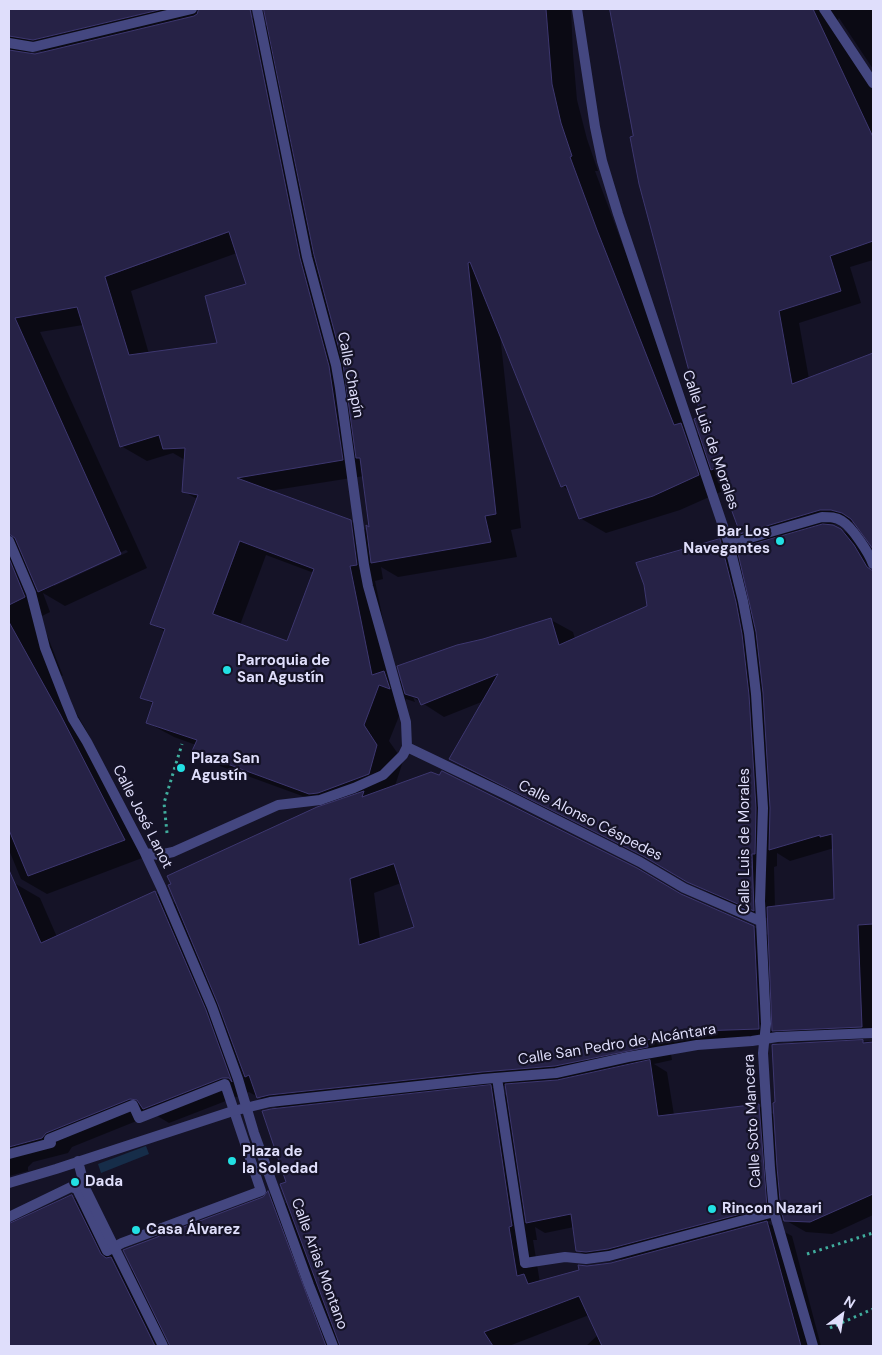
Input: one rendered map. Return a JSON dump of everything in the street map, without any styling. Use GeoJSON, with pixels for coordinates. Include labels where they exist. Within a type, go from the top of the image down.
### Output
{"type":"FeatureCollection","features":[{"type":"Feature","properties":{"kind":"street"},"geometry":{"type":"LineString","coordinates":[[9,44],[33,47],[192,9]]}},
{"type":"Feature","properties":{"kind":"street","name":"Calle Chapín"},"geometry":{"type":"LineString","coordinates":[[257,9],[307,258],[336,365],[364,565],[368,586],[406,722],[407,747]]}},
{"type":"Feature","properties":{"kind":"street","name":"Calle Luis de Morales"},"geometry":{"type":"LineString","coordinates":[[576,9],[595,127],[605,170],[618,214],[730,544],[743,601],[756,694],[762,808],[760,921],[766,1024],[764,1039]]}},
{"type":"Feature","properties":{"kind":"street"},"geometry":{"type":"LineString","coordinates":[[824,9],[873,83]]}},
{"type":"Feature","properties":{"kind":"street"},"geometry":{"type":"LineString","coordinates":[[730,544],[822,517],[833,517],[843,521],[850,529],[873,564]]}},
{"type":"Feature","properties":{"kind":"street","name":"Calle José Lanot"},"geometry":{"type":"LineString","coordinates":[[9,541],[30,592],[44,648],[73,719],[87,742],[145,854],[212,1008],[247,1108]]}},
{"type":"Feature","properties":{"kind":"street"},"geometry":{"type":"LineString","coordinates":[[145,854],[159,855],[173,852],[278,806],[320,800],[354,788],[391,769],[403,756],[407,747]]}},
{"type":"Feature","properties":{"kind":"street","name":"Calle Alonso Céspedes"},"geometry":{"type":"LineString","coordinates":[[407,747],[522,802],[640,862],[684,888],[760,921]]}},
{"type":"Feature","properties":{"kind":"street","name":"Calle San Pedro de Alcántara"},"geometry":{"type":"LineString","coordinates":[[247,1108],[270,1102],[556,1073],[628,1057],[698,1045],[873,1033]]}},
{"type":"Feature","properties":{"kind":"street","name":"Calle Soto Mancera"},"geometry":{"type":"LineString","coordinates":[[764,1039],[765,1098],[774,1212],[813,1346]]}},
{"type":"Feature","properties":{"kind":"street"},"geometry":{"type":"LineString","coordinates":[[497,1078],[525,1263],[565,1257],[586,1259],[609,1256],[774,1212]]}},
{"type":"Feature","properties":{"kind":"street"},"geometry":{"type":"LineString","coordinates":[[9,1154],[51,1143],[49,1139],[133,1106],[139,1118],[225,1084],[261,1191],[107,1251],[77,1189],[70,1187],[9,1217]]}},
{"type":"Feature","properties":{"kind":"street"},"geometry":{"type":"LineString","coordinates":[[9,1183],[247,1108]]}},
{"type":"Feature","properties":{"kind":"street","name":"Calle Arias Montano"},"geometry":{"type":"LineString","coordinates":[[247,1108],[309,1285],[333,1346]]}},
{"type":"Feature","properties":{"kind":"street"},"geometry":{"type":"LineString","coordinates":[[78,1161],[85,1188],[163,1346]]}},
{"type":"Feature","properties":{"kind":"path"},"geometry":{"type":"LineString","coordinates":[[167,836],[164,803],[182,744]]}},
{"type":"Feature","properties":{"kind":"path"},"geometry":{"type":"LineString","coordinates":[[810,1253],[873,1233]]}},
{"type":"Feature","properties":{"kind":"path"},"geometry":{"type":"LineString","coordinates":[[830,1328],[873,1309]]}},
{"type":"Feature","properties":{"kind":"water"},"geometry":{"type":"Polygon","coordinates":[[[146,1146],[149,1154],[101,1173],[98,1164],[146,1146]]]}},
{"type":"Feature","properties":{"kind":"building"},"geometry":{"type":"Polygon","coordinates":[[[9,9],[163,9],[33,40],[9,36],[9,9]]]}},
{"type":"Feature","properties":{"kind":"building"},"geometry":{"type":"Polygon","coordinates":[[[199,9],[250,9],[300,258],[329,366],[343,460],[237,478],[351,520],[357,565],[350,566],[372,675],[384,671],[390,689],[379,685],[364,725],[377,745],[369,774],[318,793],[309,794],[192,751],[197,740],[146,723],[153,702],[140,698],[165,629],[150,624],[198,495],[182,492],[185,448],[163,449],[159,435],[120,447],[77,307],[15,318],[121,554],[38,592],[15,538],[9,534],[9,50],[35,54],[197,14],[199,9]],[[229,232],[105,277],[129,355],[217,343],[205,296],[246,284],[229,232]],[[240,541],[213,614],[287,641],[314,569],[240,541]]]}},
{"type":"Feature","properties":{"kind":"building"},"geometry":{"type":"Polygon","coordinates":[[[264,9],[546,9],[552,84],[561,123],[572,156],[570,157],[674,425],[681,423],[699,475],[653,496],[579,519],[566,485],[561,487],[470,262],[468,263],[496,514],[485,516],[491,542],[371,563],[366,525],[369,527],[360,458],[356,458],[343,364],[314,255],[264,9]]]}},
{"type":"Feature","properties":{"kind":"building"},"geometry":{"type":"Polygon","coordinates":[[[610,9],[813,9],[873,137],[873,241],[830,256],[841,291],[779,311],[792,384],[873,353],[873,549],[851,519],[842,513],[831,510],[820,510],[733,536],[740,533],[716,468],[711,470],[694,419],[701,416],[639,184],[630,137],[633,136],[610,9]]]}},
{"type":"Feature","properties":{"kind":"building"},"geometry":{"type":"Polygon","coordinates":[[[823,524],[833,525],[841,529],[854,545],[867,567],[873,571],[873,924],[858,925],[862,1027],[772,1031],[767,907],[834,899],[832,834],[820,837],[820,835],[769,850],[770,808],[763,693],[756,632],[737,549],[823,524]]]}},
{"type":"Feature","properties":{"kind":"building"},"geometry":{"type":"Polygon","coordinates":[[[720,539],[742,634],[749,695],[756,808],[755,854],[752,854],[754,911],[687,882],[643,856],[449,759],[498,674],[421,705],[418,698],[405,694],[397,666],[457,645],[551,618],[559,645],[647,606],[644,585],[636,563],[720,539]]]}},
{"type":"Feature","properties":{"kind":"building"},"geometry":{"type":"Polygon","coordinates":[[[9,558],[25,597],[9,605],[9,558]]]}},
{"type":"Feature","properties":{"kind":"building"},"geometry":{"type":"Polygon","coordinates":[[[9,622],[60,714],[125,840],[28,876],[9,830],[9,622]]]}},
{"type":"Feature","properties":{"kind":"building"},"geometry":{"type":"Polygon","coordinates":[[[442,771],[637,868],[681,894],[754,926],[759,1029],[698,1031],[647,1040],[648,1047],[555,1066],[482,1072],[269,1095],[257,1098],[249,1075],[245,1077],[218,1004],[168,885],[171,884],[167,876],[317,807],[364,791],[362,797],[431,772],[439,775],[442,771]],[[394,864],[350,879],[359,945],[414,927],[394,864]]]}},
{"type":"Feature","properties":{"kind":"building"},"geometry":{"type":"Polygon","coordinates":[[[9,870],[41,943],[155,891],[206,1010],[232,1082],[229,1078],[222,1078],[143,1109],[137,1100],[130,1099],[46,1133],[42,1138],[9,1147],[9,870]]]}},
{"type":"Feature","properties":{"kind":"building"},"geometry":{"type":"Polygon","coordinates":[[[863,1040],[863,1043],[873,1042],[873,1194],[810,1222],[784,1221],[781,1211],[777,1167],[772,1045],[863,1040]]]}},
{"type":"Feature","properties":{"kind":"building"},"geometry":{"type":"Polygon","coordinates":[[[650,1060],[658,1116],[759,1104],[767,1207],[608,1249],[586,1252],[576,1251],[571,1214],[526,1223],[505,1084],[557,1080],[650,1060]]]}},
{"type":"Feature","properties":{"kind":"building"},"geometry":{"type":"Polygon","coordinates":[[[491,1085],[512,1226],[509,1227],[517,1276],[524,1274],[528,1284],[579,1270],[578,1265],[587,1266],[611,1263],[767,1221],[801,1346],[602,1346],[579,1296],[484,1332],[493,1346],[340,1346],[280,1184],[286,1182],[262,1111],[491,1085]]]}},
{"type":"Feature","properties":{"kind":"building"},"geometry":{"type":"Polygon","coordinates":[[[268,1191],[326,1346],[170,1346],[123,1250],[263,1197],[268,1191]]]}},
{"type":"Feature","properties":{"kind":"building"},"geometry":{"type":"Polygon","coordinates":[[[72,1195],[101,1254],[106,1258],[111,1257],[155,1346],[9,1346],[9,1224],[72,1195]]]}},
{"type":"Feature","properties":{"kind":"place","name":"Bar Los Navegantes"},"geometry":{"type":"Point","coordinates":[780,541]}},
{"type":"Feature","properties":{"kind":"place","name":"Parroquia de San Agustín"},"geometry":{"type":"Point","coordinates":[227,670]}},
{"type":"Feature","properties":{"kind":"place","name":"Plaza San Agustín"},"geometry":{"type":"Point","coordinates":[181,768]}},
{"type":"Feature","properties":{"kind":"place","name":"Plaza de la Soledad"},"geometry":{"type":"Point","coordinates":[232,1161]}},
{"type":"Feature","properties":{"kind":"place","name":"Dada"},"geometry":{"type":"Point","coordinates":[75,1182]}},
{"type":"Feature","properties":{"kind":"place","name":"Rincon Nazari"},"geometry":{"type":"Point","coordinates":[712,1209]}},
{"type":"Feature","properties":{"kind":"place","name":"Casa Álvarez"},"geometry":{"type":"Point","coordinates":[136,1230]}}]}
